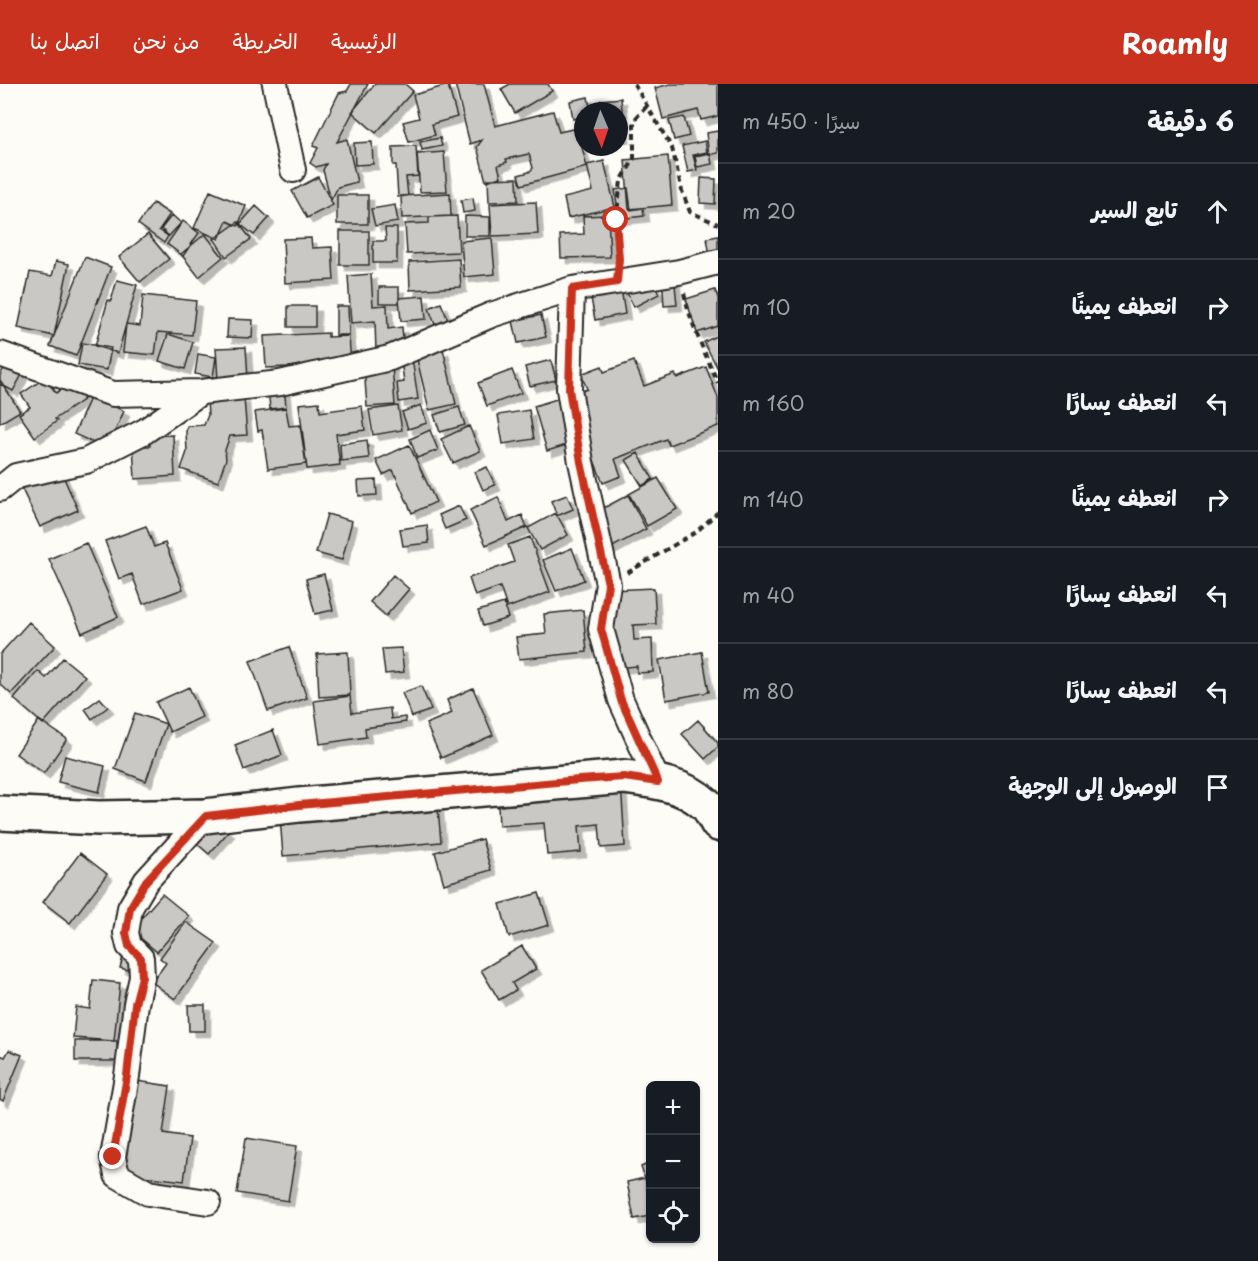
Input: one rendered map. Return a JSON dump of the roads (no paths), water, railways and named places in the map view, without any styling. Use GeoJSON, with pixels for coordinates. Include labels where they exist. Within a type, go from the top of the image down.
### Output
{"type":"FeatureCollection","features":[{"type":"Feature","properties":{"kind":"street"},"geometry":{"type":"LineString","coordinates":[[275,84],[293,170]]}},
{"type":"Feature","properties":{"kind":"street"},"geometry":{"type":"LineString","coordinates":[[0,354],[113,394],[201,392],[280,383],[390,358],[491,315],[572,289],[679,272],[718,262]]}},
{"type":"Feature","properties":{"kind":"street"},"geometry":{"type":"LineString","coordinates":[[572,289],[569,389],[581,462],[608,584],[601,629],[621,700],[658,782]]}},
{"type":"Feature","properties":{"kind":"street"},"geometry":{"type":"LineString","coordinates":[[0,489],[16,476],[86,461],[144,431],[201,392]]}},
{"type":"Feature","properties":{"kind":"street"},"geometry":{"type":"LineString","coordinates":[[0,813],[99,818],[206,816],[299,805],[624,777],[658,782],[687,791],[707,806],[718,824]]}},
{"type":"Feature","properties":{"kind":"street"},"geometry":{"type":"LineString","coordinates":[[206,816],[146,881],[130,908],[126,933],[129,946],[141,958],[142,977],[135,1004],[127,1076],[113,1157],[117,1175],[147,1193],[208,1202]]}}]}
